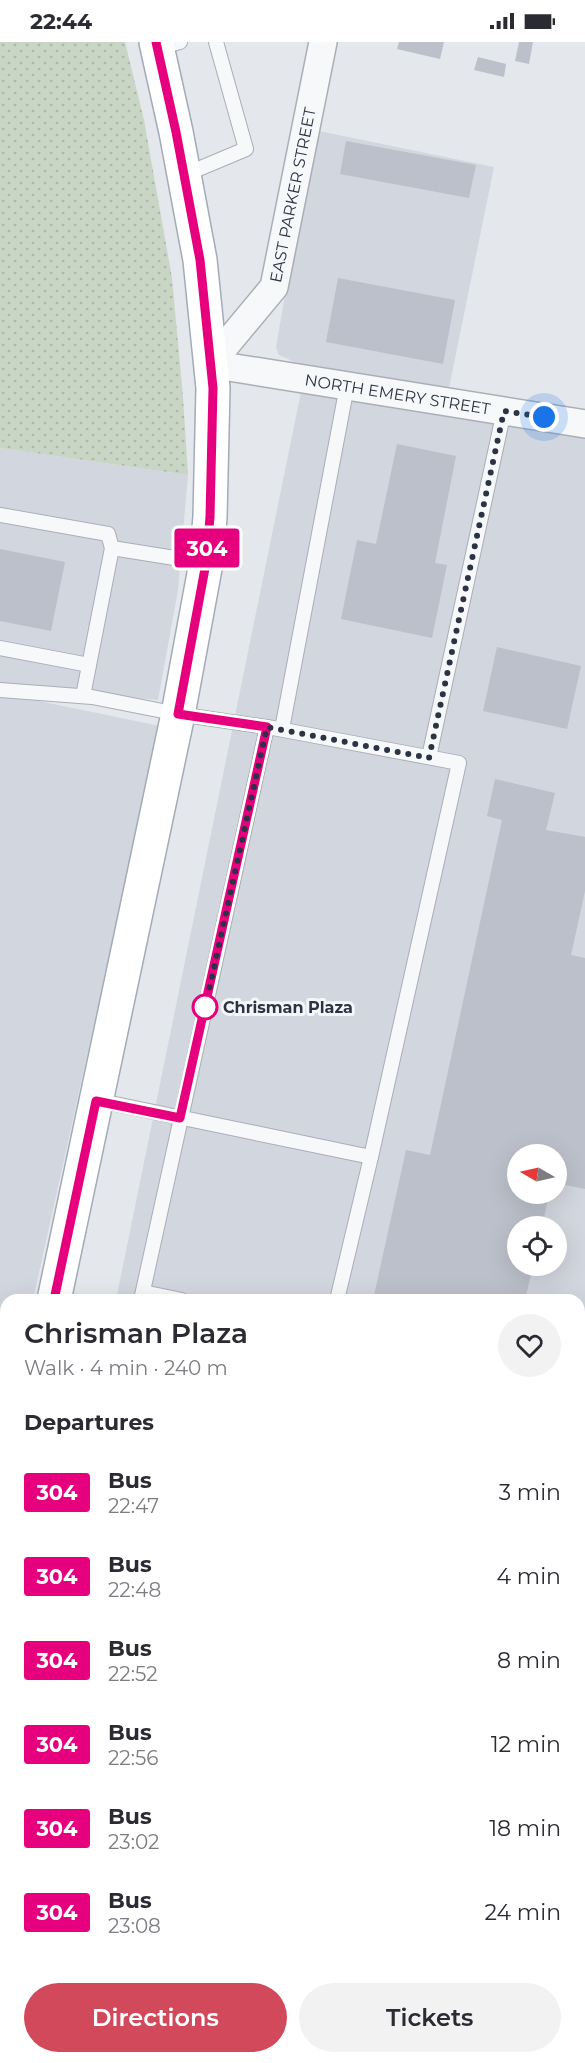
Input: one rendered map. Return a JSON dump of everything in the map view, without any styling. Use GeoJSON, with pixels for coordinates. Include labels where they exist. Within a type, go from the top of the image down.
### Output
{"type":"FeatureCollection","features":[{"type":"Feature","properties":{"kind":"main road"},"geometry":{"type":"LineString","coordinates":[[55,1294],[178,714],[206,563],[210,517],[213,388],[200,260],[176,132],[164,44]]}},
{"type":"Feature","properties":{"kind":"street","name":"EAST PARKER STREET"},"geometry":{"type":"LineString","coordinates":[[210,364],[274,286],[323,42]]}},
{"type":"Feature","properties":{"kind":"street","name":"NORTH EMERY STREET"},"geometry":{"type":"LineString","coordinates":[[210,364],[585,424]]}},
{"type":"Feature","properties":{"kind":"lane"},"geometry":{"type":"LineString","coordinates":[[184,174],[246,149],[216,42]]}},
{"type":"Feature","properties":{"kind":"lane"},"geometry":{"type":"LineString","coordinates":[[282,729],[347,386]]}},
{"type":"Feature","properties":{"kind":"lane"},"geometry":{"type":"LineString","coordinates":[[429,758],[504,411]]}},
{"type":"Feature","properties":{"kind":"lane"},"geometry":{"type":"LineString","coordinates":[[0,515],[108,534],[112,548],[83,696]]}},
{"type":"Feature","properties":{"kind":"lane"},"geometry":{"type":"LineString","coordinates":[[112,548],[206,563]]}},
{"type":"Feature","properties":{"kind":"lane"},"geometry":{"type":"LineString","coordinates":[[0,648],[90,665]]}},
{"type":"Feature","properties":{"kind":"lane"},"geometry":{"type":"LineString","coordinates":[[0,690],[83,696],[178,714],[282,729],[459,763],[338,1294]]}},
{"type":"Feature","properties":{"kind":"lane"},"geometry":{"type":"LineString","coordinates":[[142,1294],[267,727]]}},
{"type":"Feature","properties":{"kind":"lane"},"geometry":{"type":"LineString","coordinates":[[96,1101],[371,1157]]}},
{"type":"Feature","properties":{"kind":"shaded area"},"geometry":{"type":"Polygon","coordinates":[[[314,130],[494,167],[449,388],[299,364],[279,355],[276,347],[314,130]]]}},
{"type":"Feature","properties":{"kind":"shaded area","name":"Chrisman Plaza"},"geometry":{"type":"Polygon","coordinates":[[[301,392],[585,435],[585,1294],[117,1294],[301,392]]]}},
{"type":"Feature","properties":{"kind":"shaded area"},"geometry":{"type":"Polygon","coordinates":[[[0,448],[188,475],[178,590],[158,700],[0,686],[0,448]]]}},
{"type":"Feature","properties":{"kind":"shaded area"},"geometry":{"type":"Polygon","coordinates":[[[0,693],[160,726],[34,1294],[0,1294],[0,693]]]}},
{"type":"Feature","properties":{"kind":"green space"},"geometry":{"type":"Polygon","coordinates":[[[0,42],[125,42],[144,120],[172,278],[188,475],[0,448],[0,42]]]}},
{"type":"Feature","properties":{"kind":"building"},"geometry":{"type":"Polygon","coordinates":[[[399,42],[444,42],[440,59],[397,49],[399,42]]]}},
{"type":"Feature","properties":{"kind":"building"},"geometry":{"type":"Polygon","coordinates":[[[519,42],[533,42],[529,64],[515,61],[519,42]]]}},
{"type":"Feature","properties":{"kind":"building"},"geometry":{"type":"Polygon","coordinates":[[[478,57],[506,64],[504,77],[474,70],[478,57]]]}},
{"type":"Feature","properties":{"kind":"building"},"geometry":{"type":"Polygon","coordinates":[[[346,141],[476,165],[469,198],[340,174],[346,141]]]}},
{"type":"Feature","properties":{"kind":"building"},"geometry":{"type":"Polygon","coordinates":[[[338,278],[455,300],[443,364],[326,342],[338,278]]]}},
{"type":"Feature","properties":{"kind":"building"},"geometry":{"type":"Polygon","coordinates":[[[397,444],[456,456],[435,563],[447,565],[432,638],[341,619],[357,540],[376,544],[397,444]]]}},
{"type":"Feature","properties":{"kind":"building"},"geometry":{"type":"Polygon","coordinates":[[[0,549],[65,562],[51,631],[0,621],[0,549]]]}},
{"type":"Feature","properties":{"kind":"building"},"geometry":{"type":"Polygon","coordinates":[[[497,647],[581,666],[567,729],[483,711],[497,647]]]}},
{"type":"Feature","properties":{"kind":"building"},"geometry":{"type":"Polygon","coordinates":[[[495,779],[555,793],[546,830],[585,837],[585,891],[571,955],[585,958],[585,1189],[567,1185],[567,1144],[507,1144],[507,1204],[547,1204],[544,1216],[507,1216],[507,1276],[531,1276],[526,1294],[374,1294],[406,1150],[430,1155],[502,820],[487,816],[495,779]]]}},
{"type":"Feature","properties":{"kind":"bus line","name":"304"},"geometry":{"type":"LineString","coordinates":[[55,1294],[96,1101],[180,1118],[267,727],[178,714],[206,563],[210,517],[213,388],[200,260],[156,42]]}},
{"type":"Feature","properties":{"kind":"place","name":"Chrisman Plaza"},"geometry":{"type":"Point","coordinates":[205,1007]}},
{"type":"Feature","properties":{"kind":"route"},"geometry":{"type":"LineString","coordinates":[[205,1007],[204,1013],[267,727],[429,758],[504,411],[544,417]]}}]}
